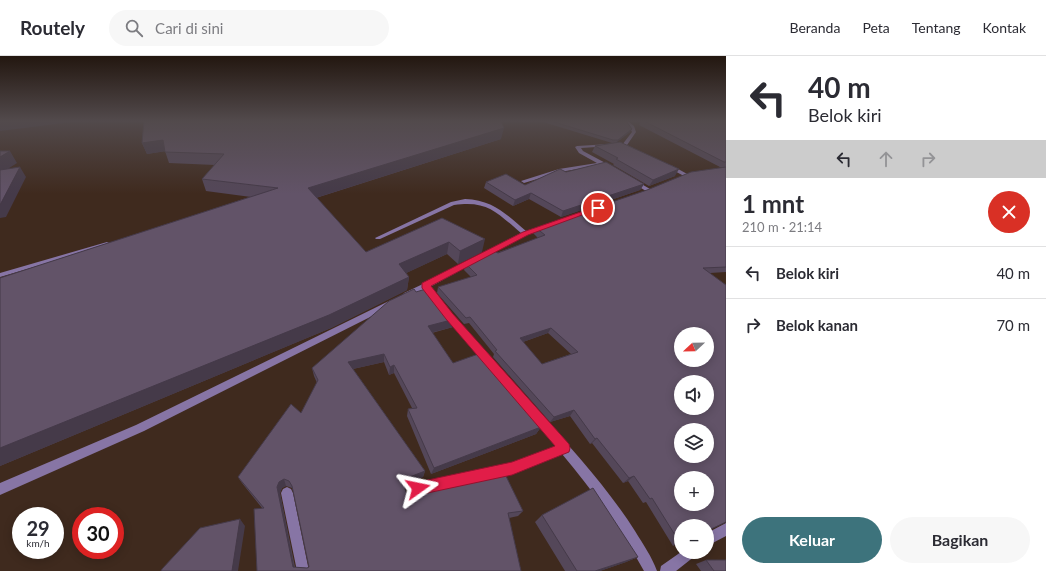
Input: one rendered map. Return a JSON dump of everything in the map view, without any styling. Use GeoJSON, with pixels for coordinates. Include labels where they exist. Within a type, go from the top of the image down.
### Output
{"type":"FeatureCollection","features":[{"type":"Feature","properties":{"kind":"street"},"geometry":{"type":"LineString","coordinates":[[616,171],[581,152],[577,147],[618,145]]}},
{"type":"Feature","properties":{"kind":"street"},"geometry":{"type":"LineString","coordinates":[[619,145],[634,150]]}},
{"type":"Feature","properties":{"kind":"street"},"geometry":{"type":"LineString","coordinates":[[661,162],[690,174],[673,180]]}},
{"type":"Feature","properties":{"kind":"street"},"geometry":{"type":"LineString","coordinates":[[524,181],[559,171],[603,163]]}},
{"type":"Feature","properties":{"kind":"street"},"geometry":{"type":"LineString","coordinates":[[628,179],[651,189],[634,195]]}},
{"type":"Feature","properties":{"kind":"street"},"geometry":{"type":"LineString","coordinates":[[378,238],[453,203],[464,200],[487,203],[525,233]]}},
{"type":"Feature","properties":{"kind":"street"},"geometry":{"type":"LineString","coordinates":[[0,489],[140,428],[425,286],[525,233],[554,223]]}},
{"type":"Feature","properties":{"kind":"street"},"geometry":{"type":"LineString","coordinates":[[0,275],[117,241]]}},
{"type":"Feature","properties":{"kind":"street"},"geometry":{"type":"LineString","coordinates":[[425,286],[496,370]]}},
{"type":"Feature","properties":{"kind":"street"},"geometry":{"type":"LineString","coordinates":[[528,406],[584,471],[636,542],[651,571]]}},
{"type":"Feature","properties":{"kind":"street"},"geometry":{"type":"LineString","coordinates":[[418,488],[512,468],[564,448]]}},
{"type":"Feature","properties":{"kind":"street"},"geometry":{"type":"LineString","coordinates":[[287,493],[303,571]]}},
{"type":"Feature","properties":{"kind":"street"},"geometry":{"type":"LineString","coordinates":[[714,536],[726,529]]}},
{"type":"Feature","properties":{"kind":"street"},"geometry":{"type":"LineString","coordinates":[[666,571],[682,559]]}},
{"type":"Feature","properties":{"kind":"building"},"geometry":{"type":"Polygon","coordinates":[[[164,145],[448,145],[308,188],[366,252],[442,218],[485,239],[460,251],[449,242],[399,264],[409,277],[329,315],[0,448],[0,278],[278,188],[202,179],[224,154],[165,152],[164,145]]]}},
{"type":"Feature","properties":{"kind":"building"},"geometry":{"type":"Polygon","coordinates":[[[627,145],[679,169],[653,180],[616,159],[618,158],[595,146],[627,145]]]}},
{"type":"Feature","properties":{"kind":"building"},"geometry":{"type":"Polygon","coordinates":[[[691,145],[726,145],[726,162],[691,145]]]}},
{"type":"Feature","properties":{"kind":"building"},"geometry":{"type":"Polygon","coordinates":[[[0,151],[10,151],[0,157],[0,151]]]}},
{"type":"Feature","properties":{"kind":"building"},"geometry":{"type":"Polygon","coordinates":[[[606,162],[644,184],[563,211],[531,193],[515,200],[486,182],[506,174],[525,185],[560,169],[566,172],[606,162]]]}},
{"type":"Feature","properties":{"kind":"building"},"geometry":{"type":"Polygon","coordinates":[[[20,167],[0,205],[0,170],[20,167]]]}},
{"type":"Feature","properties":{"kind":"building"},"geometry":{"type":"Polygon","coordinates":[[[726,167],[726,267],[703,268],[726,285],[726,522],[714,528],[714,519],[674,519],[674,533],[652,498],[650,499],[634,476],[629,478],[597,438],[595,439],[574,410],[554,417],[495,351],[497,350],[470,317],[466,318],[438,287],[477,275],[466,264],[492,250],[498,253],[545,235],[536,228],[647,190],[691,172],[726,167]],[[551,328],[520,338],[542,364],[578,352],[551,328]]]}},
{"type":"Feature","properties":{"kind":"building"},"geometry":{"type":"Polygon","coordinates":[[[429,288],[455,319],[428,326],[453,363],[484,352],[542,419],[537,421],[541,427],[434,468],[408,409],[417,408],[394,365],[390,367],[384,354],[348,362],[425,471],[402,480],[407,495],[504,472],[523,511],[508,513],[521,571],[257,571],[254,509],[264,508],[238,477],[291,404],[301,413],[318,380],[312,368],[389,301],[414,289],[416,292],[429,288]],[[284,479],[279,482],[277,487],[293,567],[307,568],[309,567],[292,486],[289,481],[284,479]]]}},
{"type":"Feature","properties":{"kind":"building"},"geometry":{"type":"Polygon","coordinates":[[[593,488],[638,557],[595,571],[577,571],[542,515],[593,488]]]}},
{"type":"Feature","properties":{"kind":"building"},"geometry":{"type":"Polygon","coordinates":[[[240,519],[232,571],[161,571],[200,528],[240,519]]]}},
{"type":"Feature","properties":{"kind":"building"},"geometry":{"type":"Polygon","coordinates":[[[706,560],[726,560],[726,571],[714,571],[706,560]]]}},
{"type":"Feature","properties":{"kind":"route"},"geometry":{"type":"LineString","coordinates":[[418,488],[512,468],[564,448],[425,286],[525,233],[598,208]]}}]}
